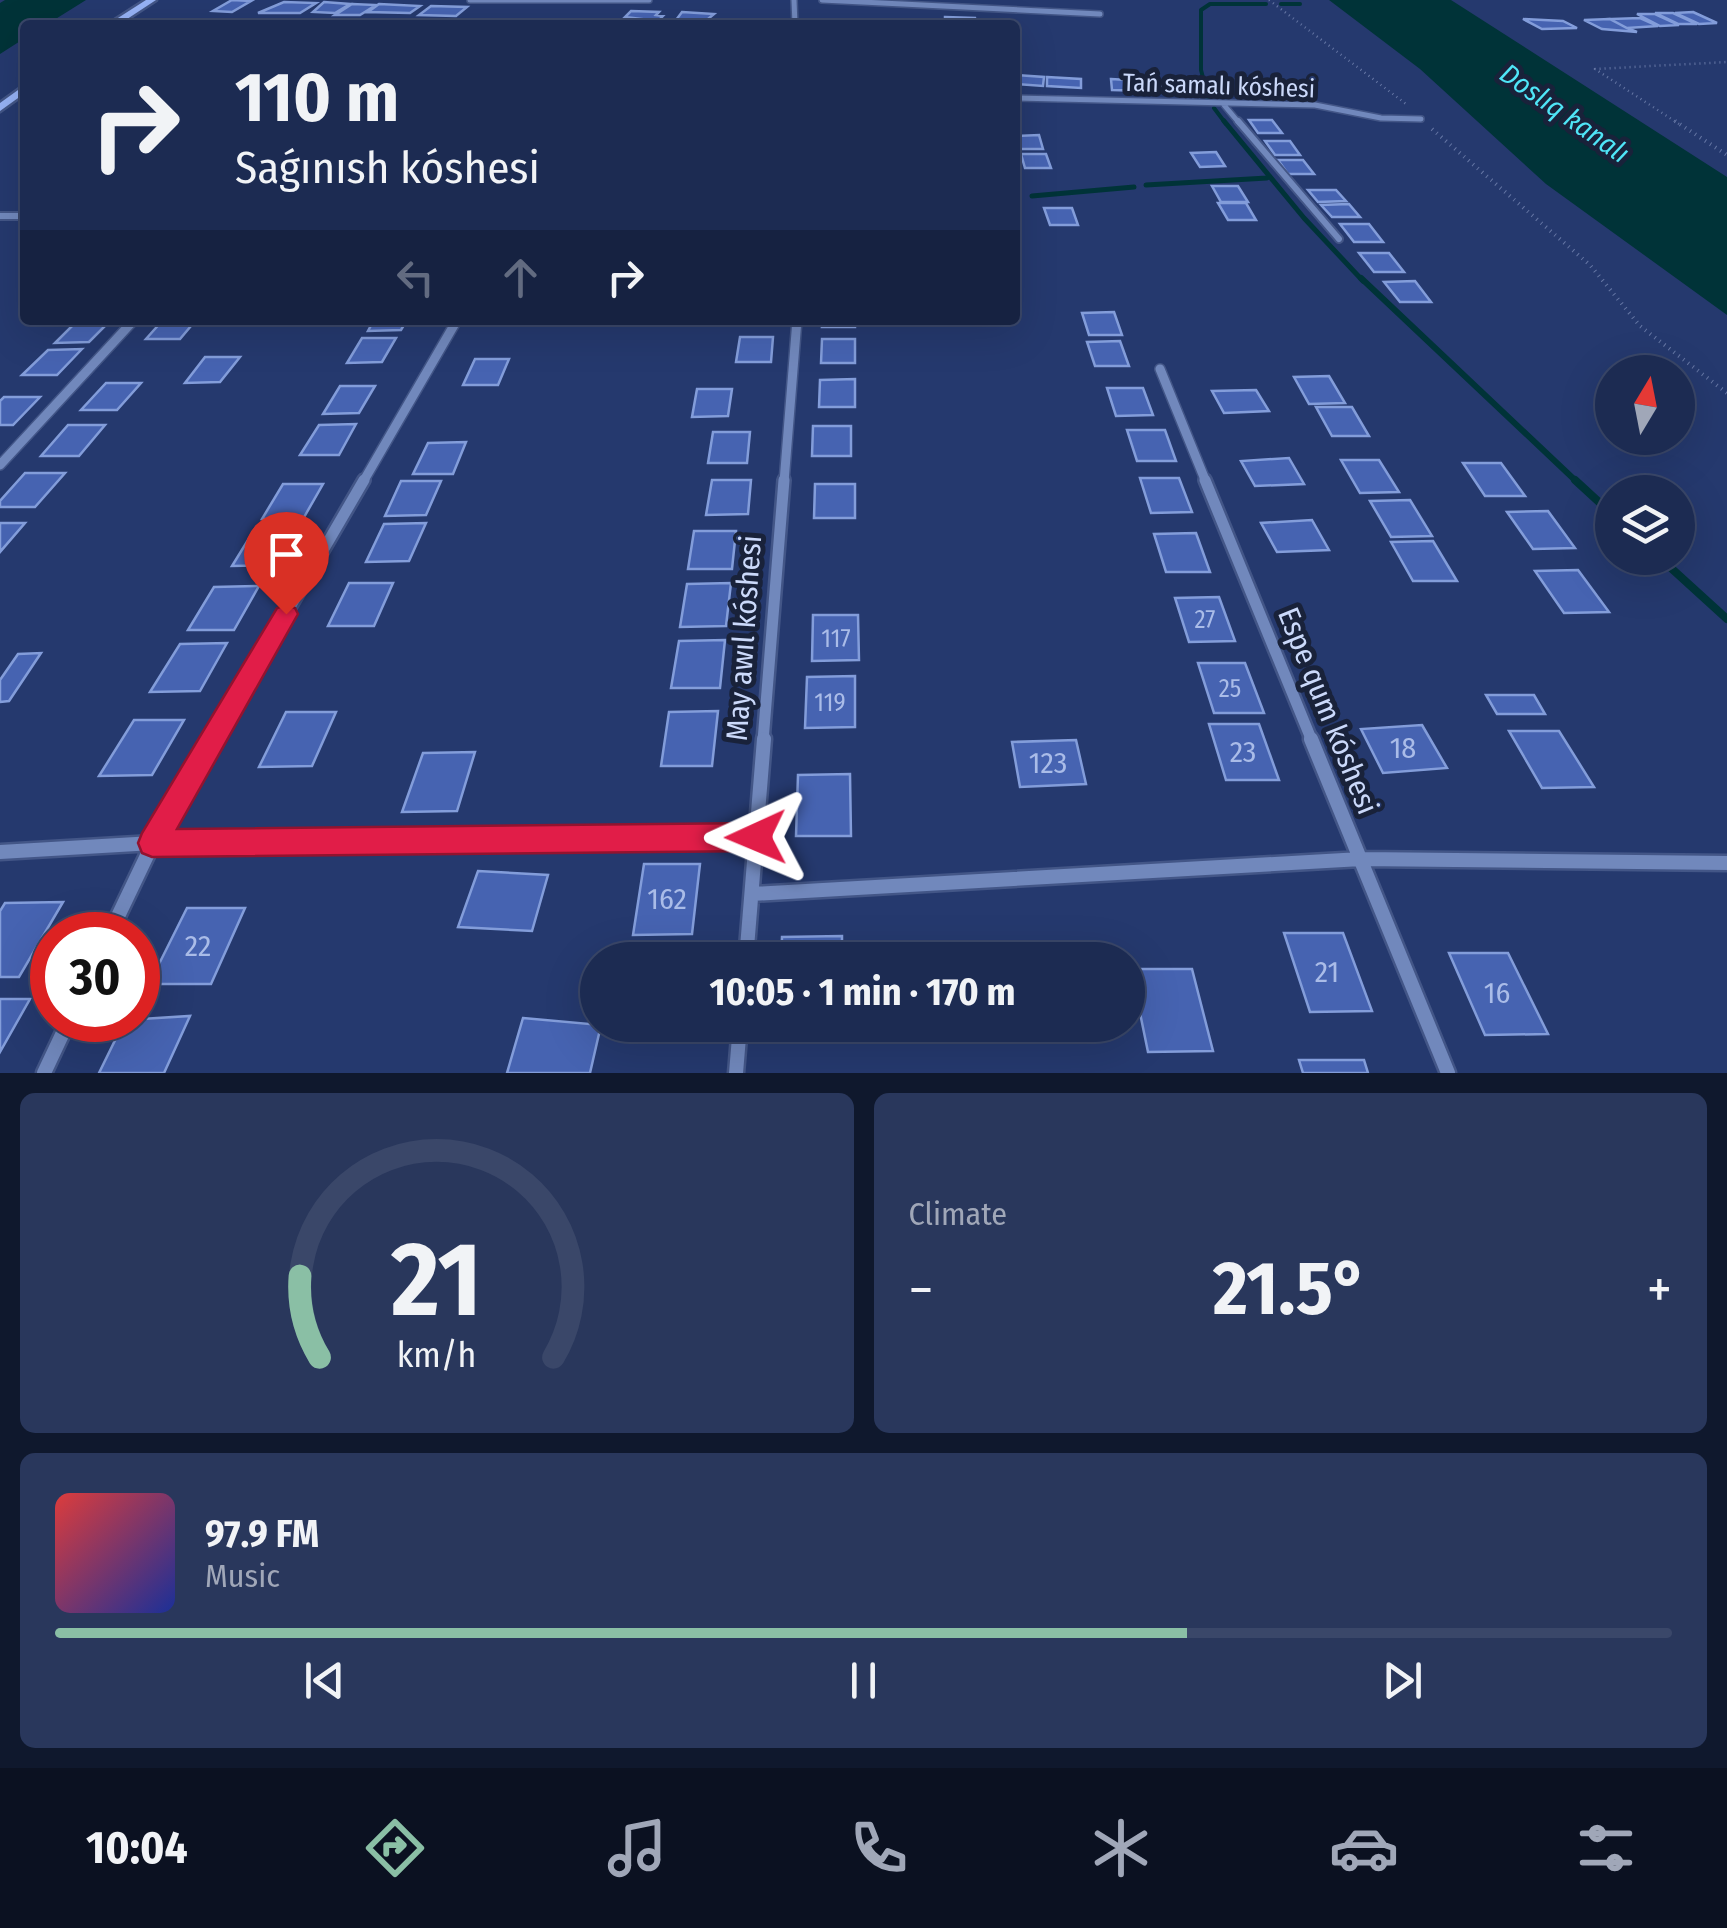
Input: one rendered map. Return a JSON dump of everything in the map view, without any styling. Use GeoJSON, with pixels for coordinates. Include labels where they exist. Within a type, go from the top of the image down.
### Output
{"type":"FeatureCollection","features":[{"type":"Feature","properties":{"kind":"main road"},"geometry":{"type":"LineString","coordinates":[[120,20],[152,0]]}},
{"type":"Feature","properties":{"kind":"main road"},"geometry":{"type":"LineString","coordinates":[[0,108],[20,92]]}},
{"type":"Feature","properties":{"kind":"street"},"geometry":{"type":"LineString","coordinates":[[470,0],[649,0]]}},
{"type":"Feature","properties":{"kind":"street"},"geometry":{"type":"LineString","coordinates":[[822,0],[1100,14]]}},
{"type":"Feature","properties":{"kind":"street","name":"Tań samalı kóshesi"},"geometry":{"type":"LineString","coordinates":[[1020,98],[1224,106],[1315,105],[1381,118],[1420,119]]}},
{"type":"Feature","properties":{"kind":"street"},"geometry":{"type":"LineString","coordinates":[[1224,106],[1339,239]]}},
{"type":"Feature","properties":{"kind":"street"},"geometry":{"type":"LineString","coordinates":[[0,465],[129,325]]}},
{"type":"Feature","properties":{"kind":"street"},"geometry":{"type":"LineString","coordinates":[[120,912],[152,843],[454,325]]}},
{"type":"Feature","properties":{"kind":"street","name":"May awıl kóshesi"},"geometry":{"type":"LineString","coordinates":[[748,942],[797,325]]}},
{"type":"Feature","properties":{"kind":"street","name":"Espe qum kóshesi"},"geometry":{"type":"LineString","coordinates":[[1160,369],[1448,1073]]}},
{"type":"Feature","properties":{"kind":"street"},"geometry":{"type":"LineString","coordinates":[[0,852],[152,843],[756,837]]}},
{"type":"Feature","properties":{"kind":"street"},"geometry":{"type":"LineString","coordinates":[[752,894],[1361,859],[1727,863]]}},
{"type":"Feature","properties":{"kind":"street"},"geometry":{"type":"LineString","coordinates":[[44,1073],[59,1042]]}},
{"type":"Feature","properties":{"kind":"street"},"geometry":{"type":"LineString","coordinates":[[736,1073],[739,1042]]}},
{"type":"Feature","properties":{"kind":"path"},"geometry":{"type":"LineString","coordinates":[[1269,0],[1392,90],[1420,119],[1590,265],[1640,326],[1727,393]]}},
{"type":"Feature","properties":{"kind":"path"},"geometry":{"type":"LineString","coordinates":[[1727,62],[1595,70],[1727,155]]}},
{"type":"Feature","properties":{"kind":"water"},"geometry":{"type":"Polygon","coordinates":[[[86,0],[54,20],[20,20],[20,41],[0,54],[0,3],[86,0]]]}},
{"type":"Feature","properties":{"kind":"water","name":"Doslıq kanalı"},"geometry":{"type":"Polygon","coordinates":[[[1329,0],[1451,0],[1727,177],[1727,315],[1546,184],[1420,69],[1329,0]]]}},
{"type":"Feature","properties":{"kind":"building"},"geometry":{"type":"Polygon","coordinates":[[[232,0],[251,1],[232,12],[213,11],[232,0]]]}},
{"type":"Feature","properties":{"kind":"building"},"geometry":{"type":"Polygon","coordinates":[[[284,2],[316,3],[300,13],[258,13],[284,2]]]}},
{"type":"Feature","properties":{"kind":"building"},"geometry":{"type":"Polygon","coordinates":[[[324,2],[350,4],[335,13],[313,12],[324,2]]]}},
{"type":"Feature","properties":{"kind":"building"},"geometry":{"type":"Polygon","coordinates":[[[352,4],[376,5],[360,15],[335,15],[352,4]]]}},
{"type":"Feature","properties":{"kind":"building"},"geometry":{"type":"Polygon","coordinates":[[[379,4],[420,6],[410,13],[368,12],[379,4]]]}},
{"type":"Feature","properties":{"kind":"building"},"geometry":{"type":"Polygon","coordinates":[[[431,6],[467,7],[456,16],[419,15],[431,6]]]}},
{"type":"Feature","properties":{"kind":"building"},"geometry":{"type":"Polygon","coordinates":[[[631,11],[659,12],[656,15],[663,16],[659,20],[625,17],[631,11]]]}},
{"type":"Feature","properties":{"kind":"building"},"geometry":{"type":"Polygon","coordinates":[[[682,12],[714,14],[707,20],[676,20],[682,12]]]}},
{"type":"Feature","properties":{"kind":"building"},"geometry":{"type":"Polygon","coordinates":[[[1693,12],[1717,23],[1699,24],[1675,13],[1693,12]]]}},
{"type":"Feature","properties":{"kind":"building"},"geometry":{"type":"Polygon","coordinates":[[[1655,13],[1673,13],[1697,24],[1678,24],[1655,13]]]}},
{"type":"Feature","properties":{"kind":"building"},"geometry":{"type":"Polygon","coordinates":[[[1637,14],[1655,14],[1679,25],[1660,26],[1637,14]]]}},
{"type":"Feature","properties":{"kind":"building"},"geometry":{"type":"Polygon","coordinates":[[[945,17],[975,20],[945,20],[945,17]]]}},
{"type":"Feature","properties":{"kind":"building"},"geometry":{"type":"Polygon","coordinates":[[[1640,18],[1658,26],[1627,28],[1610,19],[1640,18]]]}},
{"type":"Feature","properties":{"kind":"building"},"geometry":{"type":"Polygon","coordinates":[[[1523,19],[1563,21],[1577,28],[1542,29],[1523,19]]]}},
{"type":"Feature","properties":{"kind":"building"},"geometry":{"type":"Polygon","coordinates":[[[1610,19],[1637,32],[1602,29],[1584,20],[1610,19]]]}},
{"type":"Feature","properties":{"kind":"building"},"geometry":{"type":"Polygon","coordinates":[[[1020,75],[1044,77],[1043,86],[1020,84],[1020,75]]]}},
{"type":"Feature","properties":{"kind":"building"},"geometry":{"type":"Polygon","coordinates":[[[1047,77],[1081,79],[1081,88],[1047,86],[1047,77]]]}},
{"type":"Feature","properties":{"kind":"building"},"geometry":{"type":"Polygon","coordinates":[[[1111,79],[1144,81],[1147,91],[1112,90],[1111,79]]]}},
{"type":"Feature","properties":{"kind":"building"},"geometry":{"type":"Polygon","coordinates":[[[1237,80],[1262,80],[1270,91],[1245,91],[1237,80]]]}},
{"type":"Feature","properties":{"kind":"building"},"geometry":{"type":"Polygon","coordinates":[[[1160,82],[1195,84],[1197,93],[1162,91],[1160,82]]]}},
{"type":"Feature","properties":{"kind":"building"},"geometry":{"type":"Polygon","coordinates":[[[1249,120],[1272,120],[1282,133],[1258,133],[1249,120]]]}},
{"type":"Feature","properties":{"kind":"building"},"geometry":{"type":"Polygon","coordinates":[[[1039,135],[1043,149],[1020,149],[1020,136],[1039,135]]]}},
{"type":"Feature","properties":{"kind":"building"},"geometry":{"type":"Polygon","coordinates":[[[1265,141],[1290,141],[1300,155],[1275,155],[1265,141]]]}},
{"type":"Feature","properties":{"kind":"building"},"geometry":{"type":"Polygon","coordinates":[[[1216,152],[1225,166],[1200,167],[1191,153],[1216,152]]]}},
{"type":"Feature","properties":{"kind":"building"},"geometry":{"type":"Polygon","coordinates":[[[1021,154],[1046,154],[1051,168],[1025,168],[1021,154]]]}},
{"type":"Feature","properties":{"kind":"building"},"geometry":{"type":"Polygon","coordinates":[[[1278,160],[1303,160],[1314,174],[1288,174],[1278,160]]]}},
{"type":"Feature","properties":{"kind":"building"},"geometry":{"type":"Polygon","coordinates":[[[1212,186],[1238,186],[1248,202],[1221,202],[1212,186]]]}},
{"type":"Feature","properties":{"kind":"building"},"geometry":{"type":"Polygon","coordinates":[[[1308,190],[1336,190],[1346,201],[1318,202],[1308,190]]]}},
{"type":"Feature","properties":{"kind":"building"},"geometry":{"type":"Polygon","coordinates":[[[1218,203],[1246,203],[1256,220],[1228,220],[1218,203]]]}},
{"type":"Feature","properties":{"kind":"building"},"geometry":{"type":"Polygon","coordinates":[[[1349,204],[1360,217],[1332,217],[1321,205],[1349,204]]]}},
{"type":"Feature","properties":{"kind":"building"},"geometry":{"type":"Polygon","coordinates":[[[1044,208],[1072,208],[1078,225],[1050,225],[1044,208]]]}},
{"type":"Feature","properties":{"kind":"building"},"geometry":{"type":"Polygon","coordinates":[[[1340,224],[1369,224],[1383,242],[1354,242],[1340,224]]]}},
{"type":"Feature","properties":{"kind":"building"},"geometry":{"type":"Polygon","coordinates":[[[1359,253],[1389,253],[1404,272],[1374,272],[1359,253]]]}},
{"type":"Feature","properties":{"kind":"building"},"geometry":{"type":"Polygon","coordinates":[[[1415,281],[1431,302],[1400,302],[1384,282],[1415,281]]]}},
{"type":"Feature","properties":{"kind":"building"},"geometry":{"type":"Polygon","coordinates":[[[1114,312],[1122,335],[1089,335],[1082,313],[1114,312]]]}},
{"type":"Feature","properties":{"kind":"building"},"geometry":{"type":"Polygon","coordinates":[[[73,325],[106,325],[89,342],[55,343],[73,325]]]}},
{"type":"Feature","properties":{"kind":"building"},"geometry":{"type":"Polygon","coordinates":[[[159,325],[192,325],[180,339],[146,339],[159,325]]]}},
{"type":"Feature","properties":{"kind":"building"},"geometry":{"type":"Polygon","coordinates":[[[371,325],[404,325],[401,330],[368,331],[371,325]]]}},
{"type":"Feature","properties":{"kind":"building"},"geometry":{"type":"Polygon","coordinates":[[[822,325],[855,325],[855,327],[822,325]]]}},
{"type":"Feature","properties":{"kind":"building"},"geometry":{"type":"Polygon","coordinates":[[[740,337],[773,337],[771,362],[736,362],[740,337]]]}},
{"type":"Feature","properties":{"kind":"building"},"geometry":{"type":"Polygon","coordinates":[[[362,338],[396,338],[382,362],[347,363],[362,338]]]}},
{"type":"Feature","properties":{"kind":"building"},"geometry":{"type":"Polygon","coordinates":[[[822,339],[855,339],[855,363],[821,363],[822,339]]]}},
{"type":"Feature","properties":{"kind":"building"},"geometry":{"type":"Polygon","coordinates":[[[1120,341],[1129,366],[1095,366],[1087,342],[1120,341]]]}},
{"type":"Feature","properties":{"kind":"building"},"geometry":{"type":"Polygon","coordinates":[[[82,349],[57,375],[22,375],[48,350],[82,349]]]}},
{"type":"Feature","properties":{"kind":"building"},"geometry":{"type":"Polygon","coordinates":[[[205,357],[240,357],[220,382],[185,383],[205,357]]]}},
{"type":"Feature","properties":{"kind":"building"},"geometry":{"type":"Polygon","coordinates":[[[475,359],[509,359],[498,385],[463,385],[475,359]]]}},
{"type":"Feature","properties":{"kind":"building"},"geometry":{"type":"Polygon","coordinates":[[[1329,376],[1345,403],[1309,404],[1294,377],[1329,376]]]}},
{"type":"Feature","properties":{"kind":"building"},"geometry":{"type":"Polygon","coordinates":[[[855,379],[855,407],[819,407],[820,380],[855,379]]]}},
{"type":"Feature","properties":{"kind":"building"},"geometry":{"type":"Polygon","coordinates":[[[106,383],[141,383],[117,410],[81,410],[106,383]]]}},
{"type":"Feature","properties":{"kind":"building"},"geometry":{"type":"Polygon","coordinates":[[[340,386],[375,386],[359,413],[323,414],[340,386]]]}},
{"type":"Feature","properties":{"kind":"building"},"geometry":{"type":"Polygon","coordinates":[[[1107,388],[1143,388],[1153,415],[1116,416],[1107,388]]]}},
{"type":"Feature","properties":{"kind":"building"},"geometry":{"type":"Polygon","coordinates":[[[697,389],[732,389],[728,416],[692,417],[697,389]]]}},
{"type":"Feature","properties":{"kind":"building"},"geometry":{"type":"Polygon","coordinates":[[[1256,390],[1269,411],[1224,413],[1212,391],[1256,390]]]}},
{"type":"Feature","properties":{"kind":"building"},"geometry":{"type":"Polygon","coordinates":[[[4,397],[40,397],[13,425],[0,425],[0,401],[4,397]]]}},
{"type":"Feature","properties":{"kind":"building"},"geometry":{"type":"Polygon","coordinates":[[[1316,407],[1352,407],[1369,436],[1332,436],[1316,407]]]}},
{"type":"Feature","properties":{"kind":"building"},"geometry":{"type":"Polygon","coordinates":[[[356,424],[339,455],[300,455],[319,425],[356,424]]]}},
{"type":"Feature","properties":{"kind":"building"},"geometry":{"type":"Polygon","coordinates":[[[68,425],[105,425],[79,456],[41,456],[68,425]]]}},
{"type":"Feature","properties":{"kind":"building"},"geometry":{"type":"Polygon","coordinates":[[[813,426],[851,426],[851,456],[812,456],[813,426]]]}},
{"type":"Feature","properties":{"kind":"building"},"geometry":{"type":"Polygon","coordinates":[[[1127,430],[1165,430],[1176,461],[1137,461],[1127,430]]]}},
{"type":"Feature","properties":{"kind":"building"},"geometry":{"type":"Polygon","coordinates":[[[713,432],[750,432],[747,463],[708,463],[713,432]]]}},
{"type":"Feature","properties":{"kind":"building"},"geometry":{"type":"Polygon","coordinates":[[[466,442],[453,474],[413,474],[428,443],[466,442]]]}},
{"type":"Feature","properties":{"kind":"building"},"geometry":{"type":"Polygon","coordinates":[[[1289,458],[1304,484],[1255,486],[1241,461],[1289,458]]]}},
{"type":"Feature","properties":{"kind":"building"},"geometry":{"type":"Polygon","coordinates":[[[1341,460],[1379,460],[1399,492],[1360,493],[1341,460]]]}},
{"type":"Feature","properties":{"kind":"building"},"geometry":{"type":"Polygon","coordinates":[[[1463,463],[1501,463],[1525,496],[1485,496],[1463,463]]]}},
{"type":"Feature","properties":{"kind":"building"},"geometry":{"type":"Polygon","coordinates":[[[25,473],[65,473],[35,507],[0,507],[0,501],[25,473]]]}},
{"type":"Feature","properties":{"kind":"building"},"geometry":{"type":"Polygon","coordinates":[[[1140,478],[1179,478],[1192,512],[1151,513],[1140,478]]]}},
{"type":"Feature","properties":{"kind":"building"},"geometry":{"type":"Polygon","coordinates":[[[712,480],[751,480],[748,514],[706,515],[712,480]]]}},
{"type":"Feature","properties":{"kind":"building"},"geometry":{"type":"Polygon","coordinates":[[[401,481],[441,481],[426,515],[385,516],[401,481]]]}},
{"type":"Feature","properties":{"kind":"building"},"geometry":{"type":"Polygon","coordinates":[[[283,484],[323,484],[303,519],[262,519],[283,484]]]}},
{"type":"Feature","properties":{"kind":"building"},"geometry":{"type":"Polygon","coordinates":[[[815,484],[855,484],[855,518],[814,518],[815,484]]]}},
{"type":"Feature","properties":{"kind":"building"},"geometry":{"type":"Polygon","coordinates":[[[1410,500],[1432,536],[1391,537],[1370,501],[1410,500]]]}},
{"type":"Feature","properties":{"kind":"building"},"geometry":{"type":"Polygon","coordinates":[[[1548,511],[1575,548],[1533,549],[1507,512],[1548,511]]]}},
{"type":"Feature","properties":{"kind":"building"},"geometry":{"type":"Polygon","coordinates":[[[1312,520],[1329,550],[1277,552],[1261,523],[1312,520]]]}},
{"type":"Feature","properties":{"kind":"building"},"geometry":{"type":"Polygon","coordinates":[[[0,523],[25,523],[0,552],[0,523]]]}},
{"type":"Feature","properties":{"kind":"building"},"geometry":{"type":"Polygon","coordinates":[[[426,523],[409,561],[366,562],[384,524],[426,523]]]}},
{"type":"Feature","properties":{"kind":"building"},"geometry":{"type":"Polygon","coordinates":[[[256,527],[297,527],[275,565],[232,566],[256,527]]]}},
{"type":"Feature","properties":{"kind":"building"},"geometry":{"type":"Polygon","coordinates":[[[694,531],[736,531],[732,569],[688,569],[694,531]]]}},
{"type":"Feature","properties":{"kind":"building"},"geometry":{"type":"Polygon","coordinates":[[[1196,533],[1210,572],[1166,572],[1154,534],[1196,533]]]}},
{"type":"Feature","properties":{"kind":"building"},"geometry":{"type":"Polygon","coordinates":[[[1433,541],[1457,581],[1413,581],[1391,542],[1433,541]]]}},
{"type":"Feature","properties":{"kind":"building"},"geometry":{"type":"Polygon","coordinates":[[[1578,570],[1609,612],[1564,613],[1535,571],[1578,570]]]}},
{"type":"Feature","properties":{"kind":"building"},"geometry":{"type":"Polygon","coordinates":[[[349,583],[393,583],[374,626],[328,626],[349,583]]]}},
{"type":"Feature","properties":{"kind":"building"},"geometry":{"type":"Polygon","coordinates":[[[731,583],[726,626],[680,627],[687,584],[731,583]]]}},
{"type":"Feature","properties":{"kind":"building"},"geometry":{"type":"Polygon","coordinates":[[[259,586],[234,630],[188,630],[214,587],[259,586]]]}},
{"type":"Feature","properties":{"kind":"building"},"geometry":{"type":"Polygon","coordinates":[[[1219,597],[1235,641],[1189,642],[1175,598],[1219,597]]]}},
{"type":"Feature","properties":{"kind":"building"},"geometry":{"type":"Polygon","coordinates":[[[813,615],[858,615],[859,660],[812,661],[813,615]]]}},
{"type":"Feature","properties":{"kind":"building"},"geometry":{"type":"Polygon","coordinates":[[[725,640],[720,688],[671,688],[679,641],[725,640]]]}},
{"type":"Feature","properties":{"kind":"building"},"geometry":{"type":"Polygon","coordinates":[[[227,643],[200,691],[150,692],[180,644],[227,643]]]}},
{"type":"Feature","properties":{"kind":"building"},"geometry":{"type":"Polygon","coordinates":[[[41,653],[9,701],[0,702],[0,680],[18,654],[41,653]]]}},
{"type":"Feature","properties":{"kind":"building"},"geometry":{"type":"Polygon","coordinates":[[[1198,663],[1245,663],[1264,713],[1214,713],[1198,663]]]}},
{"type":"Feature","properties":{"kind":"building"},"geometry":{"type":"Polygon","coordinates":[[[855,676],[855,727],[805,728],[807,677],[855,676]]]}},
{"type":"Feature","properties":{"kind":"building"},"geometry":{"type":"Polygon","coordinates":[[[1486,695],[1534,695],[1545,714],[1497,714],[1486,695]]]}},
{"type":"Feature","properties":{"kind":"building"},"geometry":{"type":"Polygon","coordinates":[[[718,711],[712,766],[661,766],[669,712],[718,711]]]}},
{"type":"Feature","properties":{"kind":"building"},"geometry":{"type":"Polygon","coordinates":[[[286,712],[336,712],[312,766],[259,767],[286,712]]]}},
{"type":"Feature","properties":{"kind":"building"},"geometry":{"type":"Polygon","coordinates":[[[134,720],[184,720],[152,775],[99,776],[134,720]]]}},
{"type":"Feature","properties":{"kind":"building"},"geometry":{"type":"Polygon","coordinates":[[[1209,724],[1259,724],[1279,780],[1226,780],[1209,724]]]}},
{"type":"Feature","properties":{"kind":"building"},"geometry":{"type":"Polygon","coordinates":[[[1422,725],[1447,768],[1383,773],[1361,729],[1422,725]]]}},
{"type":"Feature","properties":{"kind":"building"},"geometry":{"type":"Polygon","coordinates":[[[1509,731],[1559,731],[1594,787],[1542,788],[1509,731]]]}},
{"type":"Feature","properties":{"kind":"building"},"geometry":{"type":"Polygon","coordinates":[[[1076,740],[1086,784],[1020,787],[1012,742],[1076,740]]]}},
{"type":"Feature","properties":{"kind":"building"},"geometry":{"type":"Polygon","coordinates":[[[475,752],[457,811],[402,812],[423,753],[475,752]]]}},
{"type":"Feature","properties":{"kind":"building"},"geometry":{"type":"Polygon","coordinates":[[[850,774],[851,836],[796,836],[798,775],[850,774]]]}},
{"type":"Feature","properties":{"kind":"building"},"geometry":{"type":"Polygon","coordinates":[[[644,864],[700,864],[692,934],[633,935],[644,864]]]}},
{"type":"Feature","properties":{"kind":"building"},"geometry":{"type":"Polygon","coordinates":[[[478,871],[548,875],[532,931],[458,927],[478,871]]]}},
{"type":"Feature","properties":{"kind":"building"},"geometry":{"type":"Polygon","coordinates":[[[63,902],[57,912],[30,912],[30,958],[19,977],[0,977],[0,911],[5,903],[63,902]]]}},
{"type":"Feature","properties":{"kind":"building"},"geometry":{"type":"Polygon","coordinates":[[[187,908],[245,908],[211,984],[160,984],[160,962],[187,908]]]}},
{"type":"Feature","properties":{"kind":"building"},"geometry":{"type":"Polygon","coordinates":[[[1284,933],[1343,933],[1372,1011],[1310,1012],[1284,933]]]}},
{"type":"Feature","properties":{"kind":"building"},"geometry":{"type":"Polygon","coordinates":[[[842,936],[842,942],[782,942],[782,937],[842,936]]]}},
{"type":"Feature","properties":{"kind":"building"},"geometry":{"type":"Polygon","coordinates":[[[1449,953],[1508,953],[1548,1034],[1485,1035],[1449,953]]]}},
{"type":"Feature","properties":{"kind":"building"},"geometry":{"type":"Polygon","coordinates":[[[1145,969],[1192,969],[1213,1051],[1148,1052],[1145,969]]]}},
{"type":"Feature","properties":{"kind":"building"},"geometry":{"type":"Polygon","coordinates":[[[0,999],[30,999],[0,1052],[0,999]]]}},
{"type":"Feature","properties":{"kind":"building"},"geometry":{"type":"Polygon","coordinates":[[[190,1016],[164,1073],[99,1073],[114,1042],[160,1042],[160,1018],[190,1016]]]}},
{"type":"Feature","properties":{"kind":"building"},"geometry":{"type":"Polygon","coordinates":[[[523,1018],[580,1023],[580,1042],[597,1042],[590,1073],[507,1073],[523,1018]]]}},
{"type":"Feature","properties":{"kind":"building"},"geometry":{"type":"Polygon","coordinates":[[[1299,1060],[1364,1060],[1368,1073],[1303,1073],[1299,1060]]]}},
{"type":"Feature","properties":{"kind":"waterway"},"geometry":{"type":"LineString","coordinates":[[1209,101],[1201,70],[1201,10],[1210,4],[1266,4]]}},
{"type":"Feature","properties":{"kind":"waterway"},"geometry":{"type":"LineString","coordinates":[[1281,4],[1300,4]]}},
{"type":"Feature","properties":{"kind":"waterway"},"geometry":{"type":"LineString","coordinates":[[1214,108],[1226,124]]}},
{"type":"Feature","properties":{"kind":"waterway"},"geometry":{"type":"LineString","coordinates":[[1224,121],[1304,218],[1363,281]]}},
{"type":"Feature","properties":{"kind":"waterway"},"geometry":{"type":"LineString","coordinates":[[1146,185],[1267,178]]}},
{"type":"Feature","properties":{"kind":"waterway"},"geometry":{"type":"LineString","coordinates":[[1032,196],[1134,187]]}},
{"type":"Feature","properties":{"kind":"waterway"},"geometry":{"type":"LineString","coordinates":[[1361,278],[1577,482]]}},
{"type":"Feature","properties":{"kind":"waterway"},"geometry":{"type":"LineString","coordinates":[[1575,480],[1595,498]]}},
{"type":"Feature","properties":{"kind":"waterway"},"geometry":{"type":"LineString","coordinates":[[1679,575],[1727,619]]}},
{"type":"Feature","properties":{"kind":"route"},"geometry":{"type":"LineString","coordinates":[[286,614],[152,843],[756,837]]}}]}
